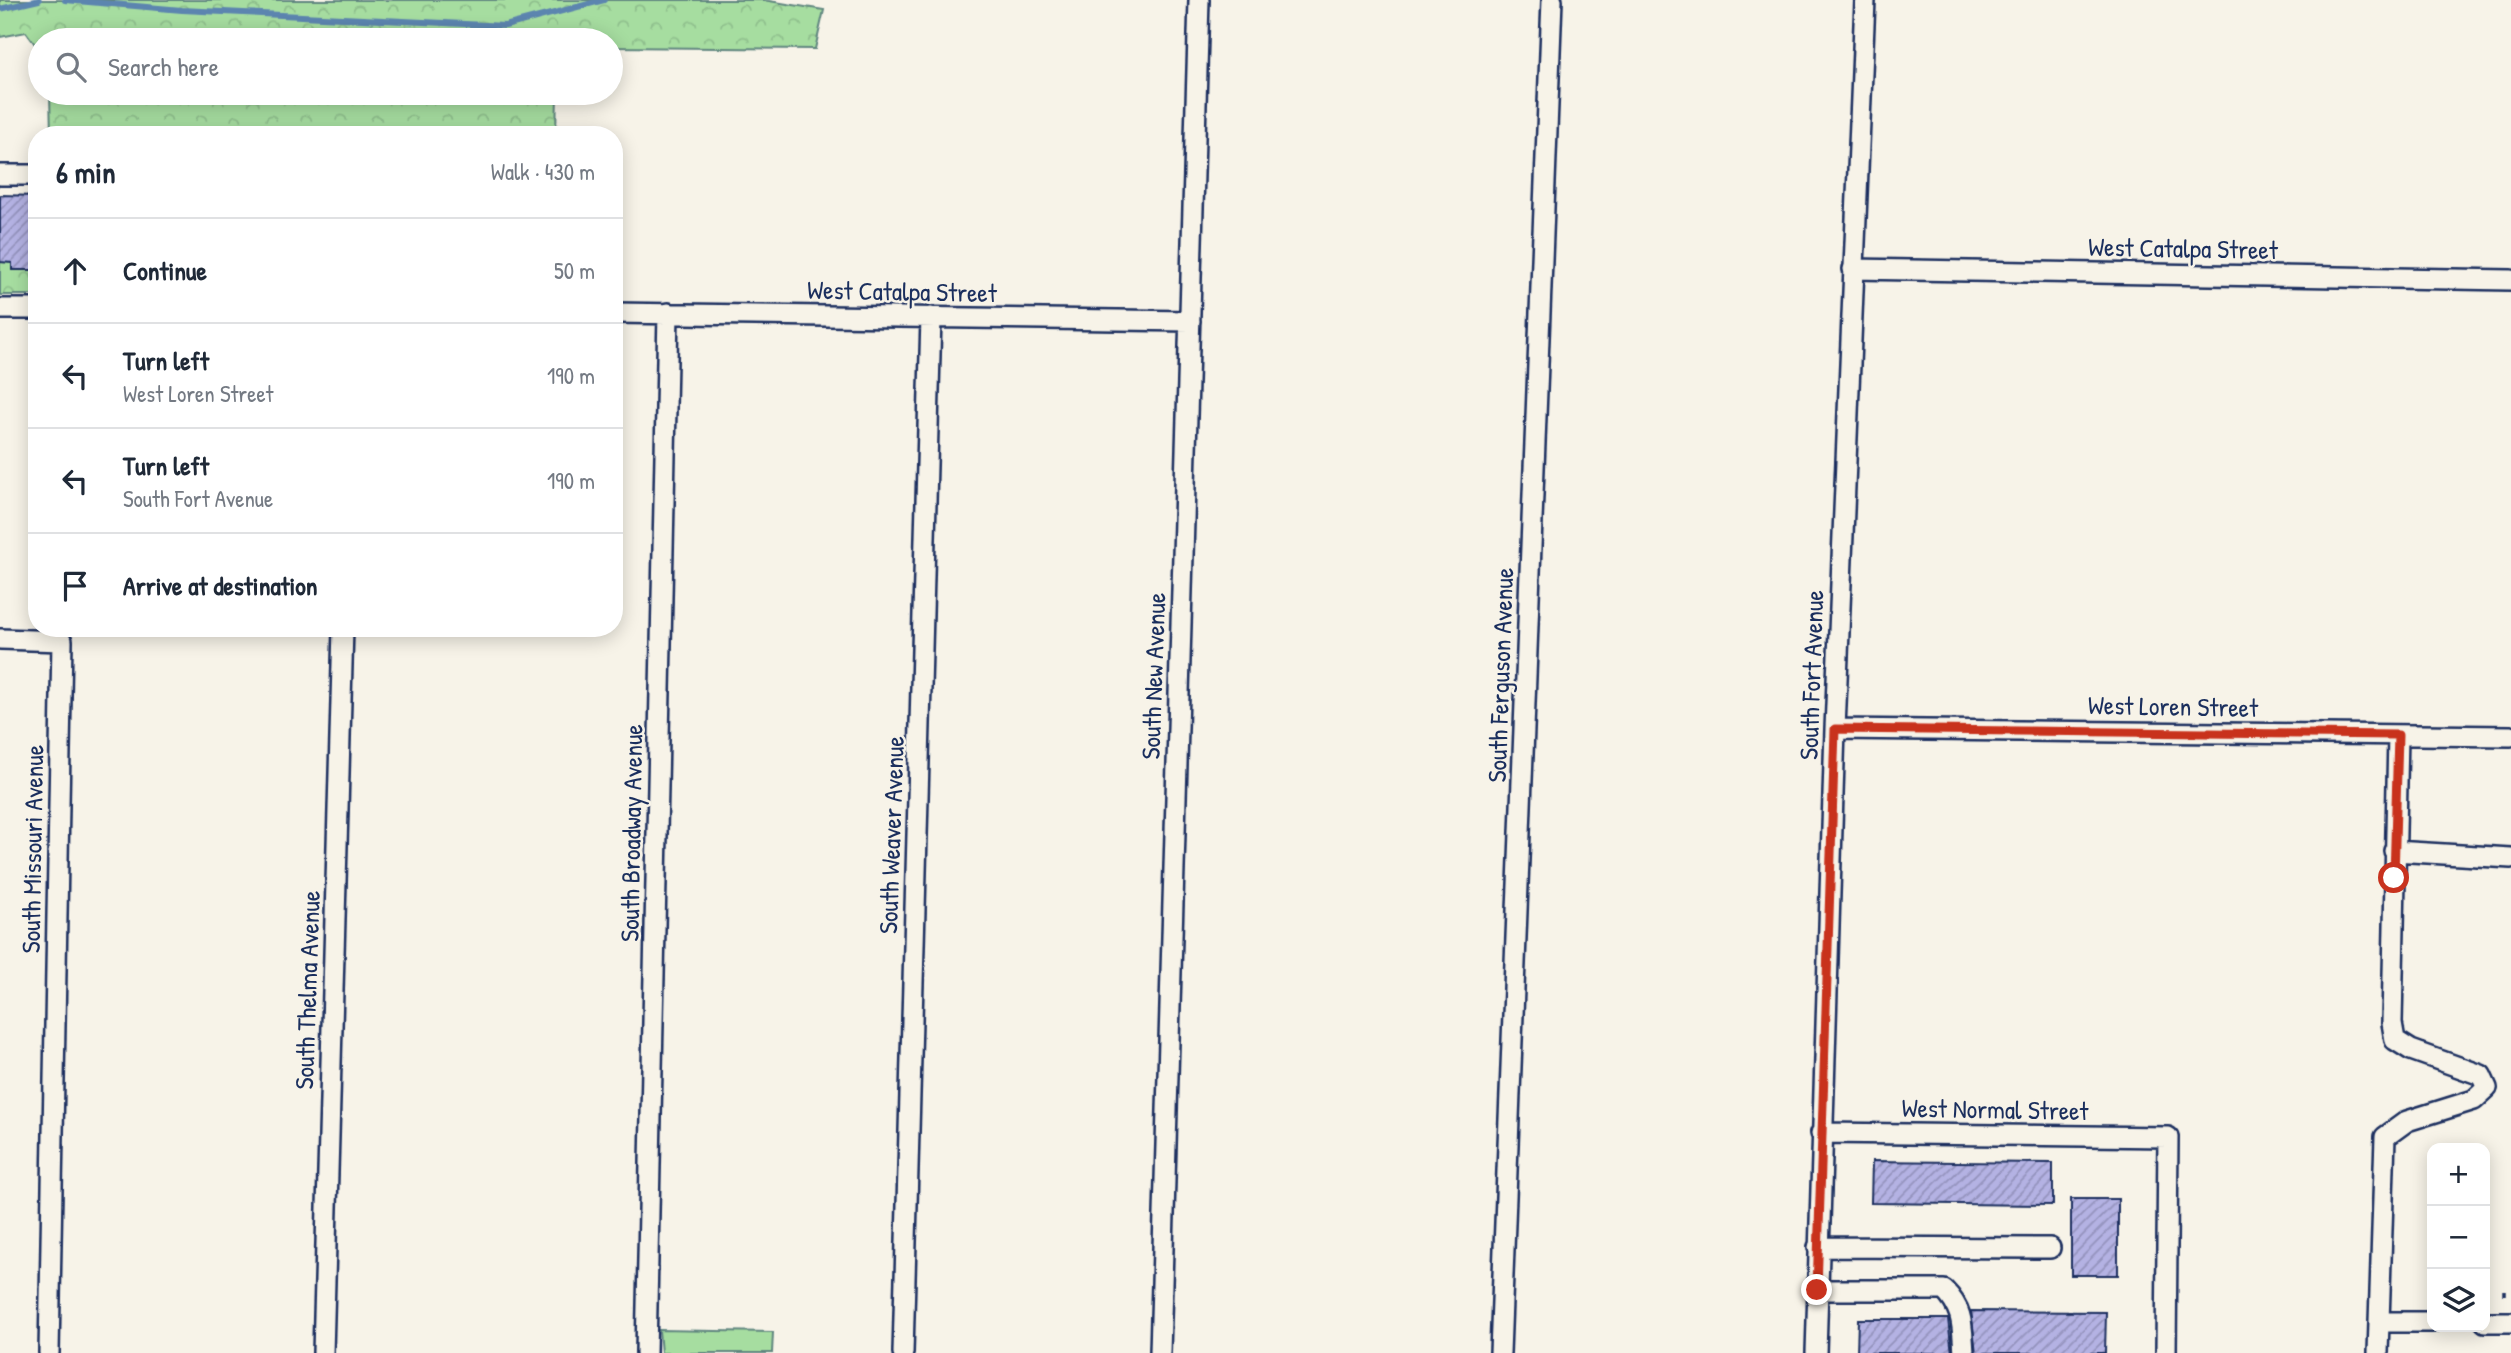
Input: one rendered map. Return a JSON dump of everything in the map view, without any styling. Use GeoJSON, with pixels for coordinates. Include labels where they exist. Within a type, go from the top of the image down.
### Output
{"type":"FeatureCollection","features":[{"type":"Feature","properties":{"kind":"street","name":"South New Avenue"},"geometry":{"type":"LineString","coordinates":[[1160,1353],[1199,0]]}},
{"type":"Feature","properties":{"kind":"street","name":"South Ferguson Avenue"},"geometry":{"type":"LineString","coordinates":[[1500,1353],[1552,0]]}},
{"type":"Feature","properties":{"kind":"street","name":"South Fort Avenue"},"geometry":{"type":"LineString","coordinates":[[1816,1353],[1835,729],[1865,0]]}},
{"type":"Feature","properties":{"kind":"street"},"geometry":{"type":"LineString","coordinates":[[0,175],[28,174]]}},
{"type":"Feature","properties":{"kind":"street","name":"West Catalpa Street"},"geometry":{"type":"LineString","coordinates":[[1853,269],[2511,280]]}},
{"type":"Feature","properties":{"kind":"street"},"geometry":{"type":"LineString","coordinates":[[0,309],[28,309]]}},
{"type":"Feature","properties":{"kind":"street","name":"West Catalpa Street"},"geometry":{"type":"LineString","coordinates":[[623,313],[1189,321]]}},
{"type":"Feature","properties":{"kind":"street","name":"South Broadway Avenue"},"geometry":{"type":"LineString","coordinates":[[646,1353],[668,313]]}},
{"type":"Feature","properties":{"kind":"street","name":"South Weaver Avenue"},"geometry":{"type":"LineString","coordinates":[[903,1353],[931,317]]}},
{"type":"Feature","properties":{"kind":"street","name":"South Thelma Avenue"},"geometry":{"type":"LineString","coordinates":[[323,1353],[343,637]]}},
{"type":"Feature","properties":{"kind":"street","name":"South Missouri Avenue"},"geometry":{"type":"LineString","coordinates":[[0,639],[62,641],[49,1353]]}},
{"type":"Feature","properties":{"kind":"street","name":"West Loren Street"},"geometry":{"type":"LineString","coordinates":[[1835,729],[2511,736]]}},
{"type":"Feature","properties":{"kind":"street"},"geometry":{"type":"LineString","coordinates":[[2378,1353],[2385,1137],[2407,1121],[2474,1100],[2487,1088],[2481,1075],[2411,1051],[2395,1040],[2392,1023],[2398,735]]}},
{"type":"Feature","properties":{"kind":"street"},"geometry":{"type":"LineString","coordinates":[[2394,851],[2511,858]]}},
{"type":"Feature","properties":{"kind":"street","name":"West Normal Street"},"geometry":{"type":"LineString","coordinates":[[1821,1133],[2168,1137],[2166,1353]]}},
{"type":"Feature","properties":{"kind":"street"},"geometry":{"type":"LineString","coordinates":[[1818,1247],[2050,1248]]}},
{"type":"Feature","properties":{"kind":"street"},"geometry":{"type":"LineString","coordinates":[[1817,1290],[1944,1290],[1954,1300],[1961,1314],[1964,1353]]}},
{"type":"Feature","properties":{"kind":"street"},"geometry":{"type":"LineString","coordinates":[[2379,1322],[2427,1322]]}},
{"type":"Feature","properties":{"kind":"street"},"geometry":{"type":"LineString","coordinates":[[2490,1322],[2511,1322]]}},
{"type":"Feature","properties":{"kind":"path"},"geometry":{"type":"LineString","coordinates":[[2504,1290],[2504,1299]]}},
{"type":"Feature","properties":{"kind":"green space"},"geometry":{"type":"Polygon","coordinates":[[[0,0],[763,0],[824,10],[815,49],[623,47],[623,28],[28,28],[28,35],[26,32],[0,37],[0,0]]]}},
{"type":"Feature","properties":{"kind":"green space"},"geometry":{"type":"Polygon","coordinates":[[[50,105],[557,105],[556,126],[51,126],[50,105]]]}},
{"type":"Feature","properties":{"kind":"green space"},"geometry":{"type":"Polygon","coordinates":[[[0,260],[28,260],[28,295],[0,295],[0,260]]]}},
{"type":"Feature","properties":{"kind":"green space"},"geometry":{"type":"Polygon","coordinates":[[[659,1330],[773,1332],[772,1353],[661,1353],[659,1330]]]}},
{"type":"Feature","properties":{"kind":"building"},"geometry":{"type":"Polygon","coordinates":[[[0,195],[28,196],[28,270],[12,270],[12,263],[0,262],[0,195]]]}},
{"type":"Feature","properties":{"kind":"building"},"geometry":{"type":"Polygon","coordinates":[[[1872,1161],[2053,1163],[2053,1205],[1871,1203],[1872,1161]]]}},
{"type":"Feature","properties":{"kind":"building"},"geometry":{"type":"Polygon","coordinates":[[[2071,1199],[2118,1199],[2118,1275],[2071,1275],[2071,1199]]]}},
{"type":"Feature","properties":{"kind":"building"},"geometry":{"type":"Polygon","coordinates":[[[1971,1311],[2106,1312],[2105,1353],[1976,1353],[1971,1311]]]}},
{"type":"Feature","properties":{"kind":"building"},"geometry":{"type":"Polygon","coordinates":[[[1858,1319],[1948,1319],[1952,1353],[1857,1353],[1858,1319]]]}},
{"type":"Feature","properties":{"kind":"waterway"},"geometry":{"type":"LineString","coordinates":[[0,9],[39,0]]}},
{"type":"Feature","properties":{"kind":"waterway"},"geometry":{"type":"LineString","coordinates":[[65,0],[182,10],[505,26],[604,0]]}},
{"type":"Feature","properties":{"kind":"route"},"geometry":{"type":"LineString","coordinates":[[1817,1290],[1835,729],[2398,735],[2394,878]]}}]}
